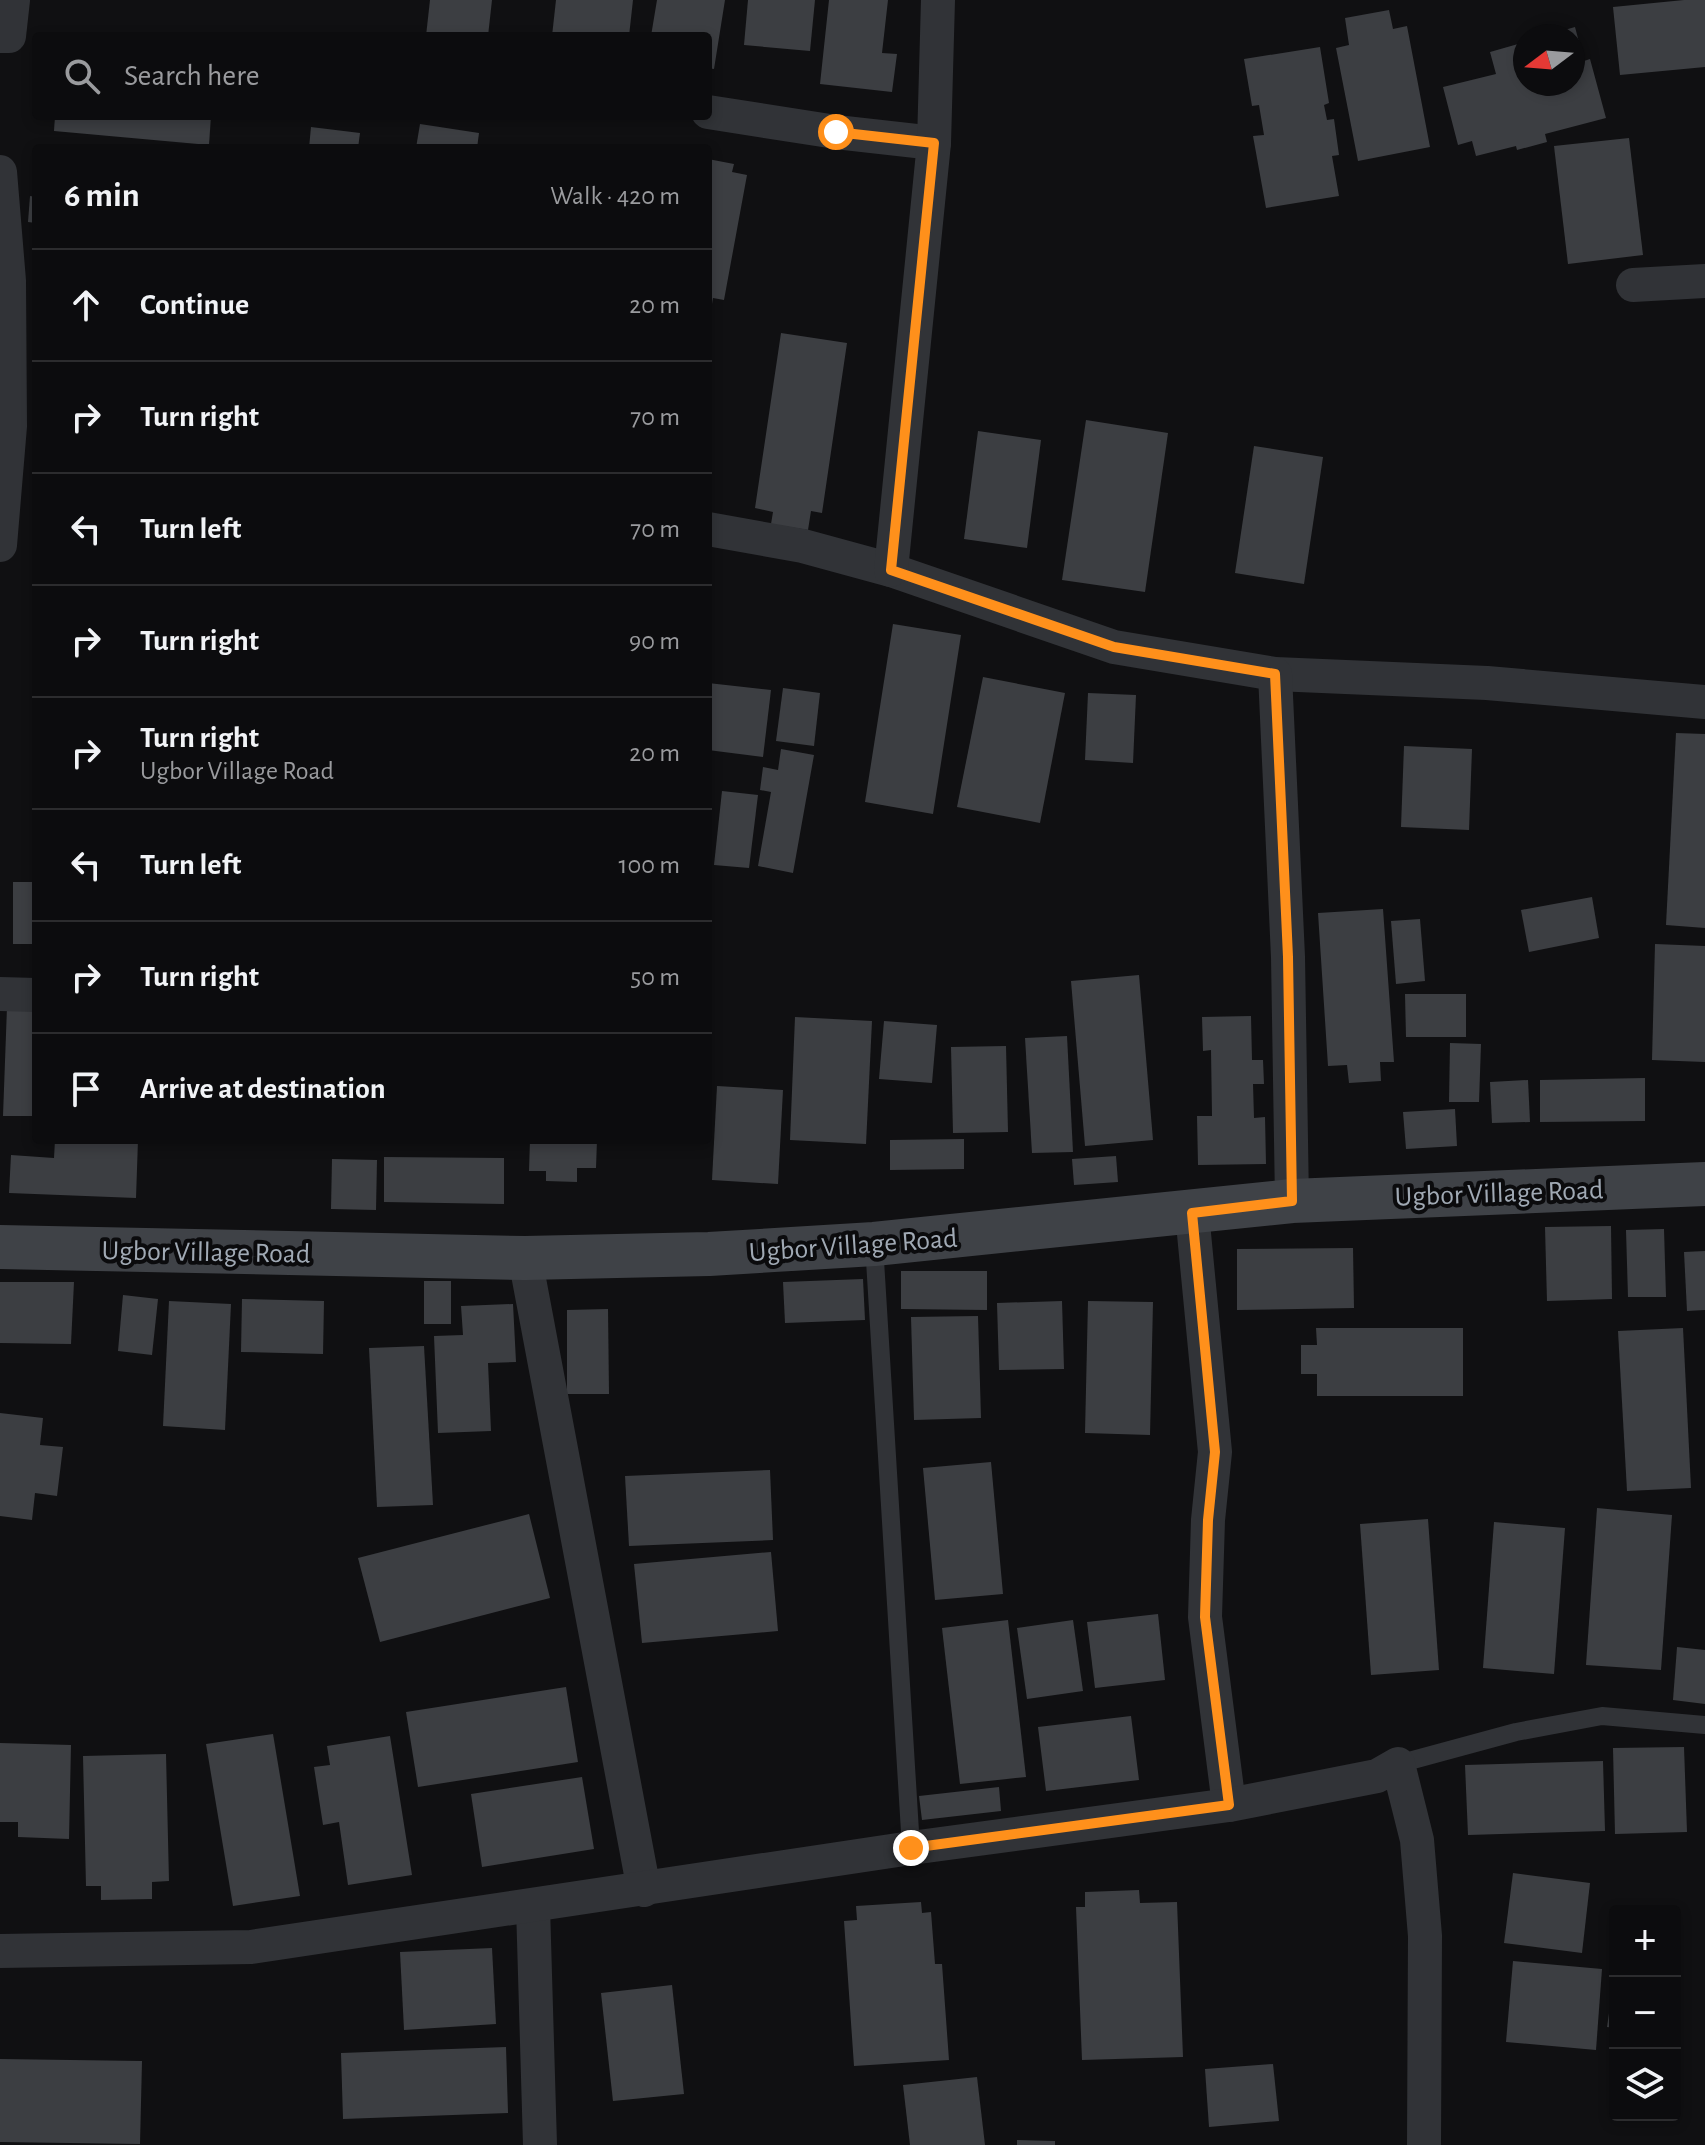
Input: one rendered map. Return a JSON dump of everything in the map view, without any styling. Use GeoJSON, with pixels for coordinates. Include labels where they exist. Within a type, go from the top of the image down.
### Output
{"type":"FeatureCollection","features":[{"type":"Feature","properties":{"kind":"street"},"geometry":{"type":"LineString","coordinates":[[13,0],[15,37]]}},
{"type":"Feature","properties":{"kind":"street"},"geometry":{"type":"LineString","coordinates":[[891,570],[934,143],[938,0]]}},
{"type":"Feature","properties":{"kind":"street"},"geometry":{"type":"LineString","coordinates":[[712,113],[934,143]]}},
{"type":"Feature","properties":{"kind":"street"},"geometry":{"type":"LineString","coordinates":[[0,172],[23,428],[0,545]]}},
{"type":"Feature","properties":{"kind":"street"},"geometry":{"type":"LineString","coordinates":[[1633,285],[1705,281]]}},
{"type":"Feature","properties":{"kind":"street"},"geometry":{"type":"LineString","coordinates":[[712,530],[803,546],[891,570],[1114,647],[1275,674],[1487,683],[1705,702]]}},
{"type":"Feature","properties":{"kind":"street"},"geometry":{"type":"LineString","coordinates":[[1275,674],[1288,957],[1292,1201]]}},
{"type":"Feature","properties":{"kind":"street"},"geometry":{"type":"LineString","coordinates":[[0,994],[32,995]]}},
{"type":"Feature","properties":{"kind":"street","name":"Ugbor Village Road"},"geometry":{"type":"LineString","coordinates":[[0,1247],[525,1258],[709,1254],[874,1244],[1292,1201],[1705,1184]]}},
{"type":"Feature","properties":{"kind":"street"},"geometry":{"type":"LineString","coordinates":[[1192,1213],[1215,1452],[1208,1520],[1205,1617],[1229,1805]]}},
{"type":"Feature","properties":{"kind":"street"},"geometry":{"type":"LineString","coordinates":[[525,1258],[644,1890]]}},
{"type":"Feature","properties":{"kind":"street"},"geometry":{"type":"LineString","coordinates":[[0,1951],[251,1947],[911,1848],[1229,1805],[1377,1776],[1398,1764],[1417,1840],[1425,1936],[1424,2145]]}},
{"type":"Feature","properties":{"kind":"street"},"geometry":{"type":"LineString","coordinates":[[533,1906],[540,2145]]}},
{"type":"Feature","properties":{"kind":"lane"},"geometry":{"type":"LineString","coordinates":[[874,1244],[911,1848]]}},
{"type":"Feature","properties":{"kind":"lane"},"geometry":{"type":"LineString","coordinates":[[1398,1764],[1516,1732],[1602,1716],[1705,1725]]}},
{"type":"Feature","properties":{"kind":"building"},"geometry":{"type":"Polygon","coordinates":[[[430,0],[492,0],[488,32],[426,32],[430,0]]]}},
{"type":"Feature","properties":{"kind":"building"},"geometry":{"type":"Polygon","coordinates":[[[556,0],[633,0],[629,32],[552,32],[556,0]]]}},
{"type":"Feature","properties":{"kind":"building"},"geometry":{"type":"Polygon","coordinates":[[[657,0],[725,0],[714,69],[712,32],[652,32],[657,0]]]}},
{"type":"Feature","properties":{"kind":"building"},"geometry":{"type":"Polygon","coordinates":[[[748,0],[815,0],[810,51],[744,45],[748,0]]]}},
{"type":"Feature","properties":{"kind":"building"},"geometry":{"type":"Polygon","coordinates":[[[829,0],[888,0],[882,53],[897,54],[892,92],[820,84],[829,0]]]}},
{"type":"Feature","properties":{"kind":"building"},"geometry":{"type":"Polygon","coordinates":[[[1705,0],[1705,67],[1620,75],[1613,7],[1705,0]]]}},
{"type":"Feature","properties":{"kind":"building"},"geometry":{"type":"Polygon","coordinates":[[[1389,10],[1393,29],[1407,26],[1430,147],[1358,161],[1336,48],[1349,45],[1345,18],[1389,10]]]}},
{"type":"Feature","properties":{"kind":"building"},"geometry":{"type":"Polygon","coordinates":[[[1513,45],[1513,96],[1585,96],[1585,61],[1590,59],[1606,118],[1545,134],[1547,142],[1476,156],[1472,141],[1458,145],[1443,87],[1496,74],[1490,52],[1513,45]]]}},
{"type":"Feature","properties":{"kind":"building"},"geometry":{"type":"Polygon","coordinates":[[[1320,47],[1329,103],[1324,105],[1327,120],[1334,119],[1339,155],[1332,156],[1339,196],[1266,208],[1253,136],[1264,135],[1259,105],[1252,106],[1244,59],[1320,47]]]}},
{"type":"Feature","properties":{"kind":"building"},"geometry":{"type":"Polygon","coordinates":[[[55,120],[211,120],[209,144],[54,131],[55,120]]]}},
{"type":"Feature","properties":{"kind":"building"},"geometry":{"type":"Polygon","coordinates":[[[420,124],[479,133],[478,144],[417,144],[420,124]]]}},
{"type":"Feature","properties":{"kind":"building"},"geometry":{"type":"Polygon","coordinates":[[[311,127],[360,133],[359,144],[309,144],[311,127]]]}},
{"type":"Feature","properties":{"kind":"building"},"geometry":{"type":"Polygon","coordinates":[[[1629,138],[1643,255],[1568,264],[1554,146],[1629,138]]]}},
{"type":"Feature","properties":{"kind":"building"},"geometry":{"type":"Polygon","coordinates":[[[712,160],[734,164],[732,172],[747,175],[724,300],[713,298],[712,304],[712,160]]]}},
{"type":"Feature","properties":{"kind":"building"},"geometry":{"type":"Polygon","coordinates":[[[30,196],[32,222],[28,222],[30,196]]]}},
{"type":"Feature","properties":{"kind":"building"},"geometry":{"type":"Polygon","coordinates":[[[781,333],[847,343],[822,513],[811,511],[808,530],[771,524],[773,512],[755,508],[781,333]]]}},
{"type":"Feature","properties":{"kind":"building"},"geometry":{"type":"Polygon","coordinates":[[[1086,420],[1168,433],[1145,592],[1062,580],[1086,420]]]}},
{"type":"Feature","properties":{"kind":"building"},"geometry":{"type":"Polygon","coordinates":[[[978,431],[1041,440],[1027,548],[964,539],[978,431]]]}},
{"type":"Feature","properties":{"kind":"building"},"geometry":{"type":"Polygon","coordinates":[[[1254,446],[1323,457],[1304,584],[1235,573],[1254,446]]]}},
{"type":"Feature","properties":{"kind":"building"},"geometry":{"type":"Polygon","coordinates":[[[893,624],[961,635],[933,814],[865,802],[893,624]]]}},
{"type":"Feature","properties":{"kind":"building"},"geometry":{"type":"Polygon","coordinates":[[[983,677],[1065,693],[1040,823],[957,807],[983,677]]]}},
{"type":"Feature","properties":{"kind":"building"},"geometry":{"type":"Polygon","coordinates":[[[712,683],[771,690],[763,757],[712,751],[712,683]]]}},
{"type":"Feature","properties":{"kind":"building"},"geometry":{"type":"Polygon","coordinates":[[[783,688],[820,693],[814,746],[776,741],[783,688]]]}},
{"type":"Feature","properties":{"kind":"building"},"geometry":{"type":"Polygon","coordinates":[[[1088,693],[1136,695],[1133,763],[1085,760],[1088,693]]]}},
{"type":"Feature","properties":{"kind":"building"},"geometry":{"type":"Polygon","coordinates":[[[1676,733],[1705,734],[1705,928],[1666,925],[1676,733]]]}},
{"type":"Feature","properties":{"kind":"building"},"geometry":{"type":"Polygon","coordinates":[[[1404,746],[1472,749],[1469,830],[1401,827],[1404,746]]]}},
{"type":"Feature","properties":{"kind":"building"},"geometry":{"type":"Polygon","coordinates":[[[781,749],[814,755],[793,873],[758,866],[771,792],[760,790],[763,767],[778,770],[781,749]]]}},
{"type":"Feature","properties":{"kind":"building"},"geometry":{"type":"Polygon","coordinates":[[[722,791],[758,795],[749,868],[714,865],[722,791]]]}},
{"type":"Feature","properties":{"kind":"building"},"geometry":{"type":"Polygon","coordinates":[[[13,882],[32,882],[32,944],[13,944],[13,882]]]}},
{"type":"Feature","properties":{"kind":"building"},"geometry":{"type":"Polygon","coordinates":[[[1592,897],[1599,938],[1529,952],[1521,910],[1592,897]]]}},
{"type":"Feature","properties":{"kind":"building"},"geometry":{"type":"Polygon","coordinates":[[[1383,909],[1394,1062],[1380,1062],[1381,1081],[1349,1083],[1347,1065],[1328,1066],[1318,913],[1383,909]]]}},
{"type":"Feature","properties":{"kind":"building"},"geometry":{"type":"Polygon","coordinates":[[[1420,919],[1425,981],[1396,984],[1391,921],[1420,919]]]}},
{"type":"Feature","properties":{"kind":"building"},"geometry":{"type":"Polygon","coordinates":[[[1655,944],[1705,946],[1705,1062],[1652,1060],[1655,944]]]}},
{"type":"Feature","properties":{"kind":"building"},"geometry":{"type":"Polygon","coordinates":[[[1139,975],[1153,1140],[1085,1146],[1071,981],[1139,975]]]}},
{"type":"Feature","properties":{"kind":"building"},"geometry":{"type":"Polygon","coordinates":[[[1405,994],[1466,994],[1466,1037],[1406,1037],[1405,994]]]}},
{"type":"Feature","properties":{"kind":"building"},"geometry":{"type":"Polygon","coordinates":[[[7,1007],[32,1008],[32,1116],[3,1116],[7,1007]]]}},
{"type":"Feature","properties":{"kind":"building"},"geometry":{"type":"Polygon","coordinates":[[[1251,1016],[1252,1060],[1263,1060],[1264,1084],[1253,1084],[1254,1118],[1265,1117],[1266,1164],[1198,1165],[1197,1116],[1212,1116],[1211,1050],[1203,1051],[1202,1017],[1251,1016]]]}},
{"type":"Feature","properties":{"kind":"building"},"geometry":{"type":"Polygon","coordinates":[[[795,1017],[872,1021],[866,1144],[790,1140],[795,1017]]]}},
{"type":"Feature","properties":{"kind":"building"},"geometry":{"type":"Polygon","coordinates":[[[884,1021],[937,1025],[932,1083],[879,1079],[884,1021]]]}},
{"type":"Feature","properties":{"kind":"building"},"geometry":{"type":"Polygon","coordinates":[[[1067,1036],[1073,1152],[1032,1153],[1025,1038],[1067,1036]]]}},
{"type":"Feature","properties":{"kind":"building"},"geometry":{"type":"Polygon","coordinates":[[[1450,1043],[1481,1044],[1479,1102],[1449,1102],[1450,1043]]]}},
{"type":"Feature","properties":{"kind":"building"},"geometry":{"type":"Polygon","coordinates":[[[1006,1046],[1008,1132],[953,1133],[951,1047],[1006,1046]]]}},
{"type":"Feature","properties":{"kind":"building"},"geometry":{"type":"Polygon","coordinates":[[[1645,1078],[1645,1121],[1540,1122],[1540,1080],[1645,1078]]]}},
{"type":"Feature","properties":{"kind":"building"},"geometry":{"type":"Polygon","coordinates":[[[1528,1080],[1530,1122],[1492,1123],[1490,1082],[1528,1080]]]}},
{"type":"Feature","properties":{"kind":"building"},"geometry":{"type":"Polygon","coordinates":[[[717,1086],[783,1090],[778,1184],[712,1180],[717,1086]]]}},
{"type":"Feature","properties":{"kind":"building"},"geometry":{"type":"Polygon","coordinates":[[[1455,1109],[1457,1146],[1406,1149],[1403,1112],[1455,1109]]]}},
{"type":"Feature","properties":{"kind":"building"},"geometry":{"type":"Polygon","coordinates":[[[964,1139],[964,1169],[890,1170],[890,1140],[964,1139]]]}},
{"type":"Feature","properties":{"kind":"building"},"geometry":{"type":"Polygon","coordinates":[[[55,1144],[138,1144],[136,1198],[9,1193],[11,1155],[54,1158],[55,1144]]]}},
{"type":"Feature","properties":{"kind":"building"},"geometry":{"type":"Polygon","coordinates":[[[530,1144],[597,1144],[596,1168],[577,1168],[577,1182],[546,1181],[546,1171],[529,1171],[530,1144]]]}},
{"type":"Feature","properties":{"kind":"building"},"geometry":{"type":"Polygon","coordinates":[[[1116,1156],[1118,1182],[1074,1185],[1072,1159],[1116,1156]]]}},
{"type":"Feature","properties":{"kind":"building"},"geometry":{"type":"Polygon","coordinates":[[[384,1157],[504,1158],[504,1204],[384,1202],[384,1157]]]}},
{"type":"Feature","properties":{"kind":"building"},"geometry":{"type":"Polygon","coordinates":[[[332,1159],[377,1160],[376,1210],[331,1209],[332,1159]]]}},
{"type":"Feature","properties":{"kind":"building"},"geometry":{"type":"Polygon","coordinates":[[[1611,1226],[1612,1299],[1547,1301],[1545,1227],[1611,1226]]]}},
{"type":"Feature","properties":{"kind":"building"},"geometry":{"type":"Polygon","coordinates":[[[1664,1229],[1666,1297],[1628,1297],[1626,1230],[1664,1229]]]}},
{"type":"Feature","properties":{"kind":"building"},"geometry":{"type":"Polygon","coordinates":[[[1353,1248],[1354,1308],[1237,1310],[1237,1249],[1353,1248]]]}},
{"type":"Feature","properties":{"kind":"building"},"geometry":{"type":"Polygon","coordinates":[[[1705,1251],[1705,1310],[1687,1311],[1684,1252],[1705,1251]]]}},
{"type":"Feature","properties":{"kind":"building"},"geometry":{"type":"Polygon","coordinates":[[[901,1271],[987,1271],[987,1310],[901,1309],[901,1271]]]}},
{"type":"Feature","properties":{"kind":"building"},"geometry":{"type":"Polygon","coordinates":[[[863,1279],[865,1320],[785,1323],[783,1282],[863,1279]]]}},
{"type":"Feature","properties":{"kind":"building"},"geometry":{"type":"Polygon","coordinates":[[[424,1281],[451,1281],[451,1324],[424,1324],[424,1281]]]}},
{"type":"Feature","properties":{"kind":"building"},"geometry":{"type":"Polygon","coordinates":[[[0,1282],[74,1282],[71,1344],[0,1343],[0,1282]]]}},
{"type":"Feature","properties":{"kind":"building"},"geometry":{"type":"Polygon","coordinates":[[[123,1295],[158,1299],[152,1355],[118,1351],[123,1295]]]}},
{"type":"Feature","properties":{"kind":"building"},"geometry":{"type":"Polygon","coordinates":[[[242,1299],[324,1301],[323,1354],[241,1352],[242,1299]]]}},
{"type":"Feature","properties":{"kind":"building"},"geometry":{"type":"Polygon","coordinates":[[[169,1301],[231,1304],[225,1430],[163,1426],[169,1301]]]}},
{"type":"Feature","properties":{"kind":"building"},"geometry":{"type":"Polygon","coordinates":[[[1062,1301],[1064,1369],[999,1370],[997,1303],[1062,1301]]]}},
{"type":"Feature","properties":{"kind":"building"},"geometry":{"type":"Polygon","coordinates":[[[1088,1301],[1153,1302],[1150,1435],[1085,1433],[1088,1301]]]}},
{"type":"Feature","properties":{"kind":"building"},"geometry":{"type":"Polygon","coordinates":[[[513,1304],[516,1362],[488,1363],[491,1431],[438,1433],[434,1336],[463,1335],[461,1306],[513,1304]]]}},
{"type":"Feature","properties":{"kind":"building"},"geometry":{"type":"Polygon","coordinates":[[[608,1309],[609,1394],[567,1394],[567,1310],[608,1309]]]}},
{"type":"Feature","properties":{"kind":"building"},"geometry":{"type":"Polygon","coordinates":[[[978,1316],[981,1418],[914,1420],[911,1317],[978,1316]]]}},
{"type":"Feature","properties":{"kind":"building"},"geometry":{"type":"Polygon","coordinates":[[[1316,1328],[1463,1328],[1463,1396],[1317,1396],[1317,1374],[1301,1374],[1301,1345],[1317,1345],[1316,1328]]]}},
{"type":"Feature","properties":{"kind":"building"},"geometry":{"type":"Polygon","coordinates":[[[1683,1328],[1691,1488],[1627,1491],[1618,1331],[1683,1328]]]}},
{"type":"Feature","properties":{"kind":"building"},"geometry":{"type":"Polygon","coordinates":[[[424,1346],[433,1505],[377,1507],[369,1348],[424,1346]]]}},
{"type":"Feature","properties":{"kind":"building"},"geometry":{"type":"Polygon","coordinates":[[[0,1413],[43,1418],[40,1445],[63,1447],[57,1496],[35,1493],[32,1520],[0,1516],[0,1413]]]}},
{"type":"Feature","properties":{"kind":"building"},"geometry":{"type":"Polygon","coordinates":[[[991,1462],[1003,1594],[935,1600],[923,1468],[991,1462]]]}},
{"type":"Feature","properties":{"kind":"building"},"geometry":{"type":"Polygon","coordinates":[[[770,1470],[773,1540],[629,1546],[625,1476],[770,1470]]]}},
{"type":"Feature","properties":{"kind":"building"},"geometry":{"type":"Polygon","coordinates":[[[1597,1508],[1672,1515],[1661,1670],[1586,1665],[1597,1508]]]}},
{"type":"Feature","properties":{"kind":"building"},"geometry":{"type":"Polygon","coordinates":[[[529,1514],[550,1598],[380,1642],[358,1558],[529,1514]]]}},
{"type":"Feature","properties":{"kind":"building"},"geometry":{"type":"Polygon","coordinates":[[[1428,1519],[1439,1670],[1371,1675],[1360,1524],[1428,1519]]]}},
{"type":"Feature","properties":{"kind":"building"},"geometry":{"type":"Polygon","coordinates":[[[1494,1522],[1565,1528],[1554,1674],[1483,1668],[1494,1522]]]}},
{"type":"Feature","properties":{"kind":"building"},"geometry":{"type":"Polygon","coordinates":[[[771,1552],[778,1631],[642,1643],[634,1564],[771,1552]]]}},
{"type":"Feature","properties":{"kind":"building"},"geometry":{"type":"Polygon","coordinates":[[[1158,1614],[1165,1680],[1095,1688],[1087,1622],[1158,1614]]]}},
{"type":"Feature","properties":{"kind":"building"},"geometry":{"type":"Polygon","coordinates":[[[1008,1620],[1026,1777],[960,1784],[942,1628],[1008,1620]]]}},
{"type":"Feature","properties":{"kind":"building"},"geometry":{"type":"Polygon","coordinates":[[[1073,1620],[1083,1691],[1027,1699],[1017,1628],[1073,1620]]]}},
{"type":"Feature","properties":{"kind":"building"},"geometry":{"type":"Polygon","coordinates":[[[1677,1647],[1705,1650],[1705,1704],[1673,1700],[1677,1647]]]}},
{"type":"Feature","properties":{"kind":"building"},"geometry":{"type":"Polygon","coordinates":[[[566,1687],[578,1762],[418,1787],[406,1712],[566,1687]]]}},
{"type":"Feature","properties":{"kind":"building"},"geometry":{"type":"Polygon","coordinates":[[[1131,1716],[1139,1780],[1046,1791],[1038,1727],[1131,1716]]]}},
{"type":"Feature","properties":{"kind":"building"},"geometry":{"type":"Polygon","coordinates":[[[273,1734],[300,1896],[233,1906],[206,1744],[273,1734]]]}},
{"type":"Feature","properties":{"kind":"building"},"geometry":{"type":"Polygon","coordinates":[[[390,1736],[412,1875],[348,1885],[339,1822],[323,1825],[314,1767],[330,1765],[327,1746],[390,1736]]]}},
{"type":"Feature","properties":{"kind":"building"},"geometry":{"type":"Polygon","coordinates":[[[0,1743],[71,1745],[69,1839],[18,1837],[18,1822],[0,1822],[0,1743]]]}},
{"type":"Feature","properties":{"kind":"building"},"geometry":{"type":"Polygon","coordinates":[[[1684,1747],[1687,1832],[1615,1834],[1613,1748],[1684,1747]]]}},
{"type":"Feature","properties":{"kind":"building"},"geometry":{"type":"Polygon","coordinates":[[[166,1754],[169,1881],[152,1882],[152,1899],[101,1900],[101,1886],[86,1886],[83,1756],[166,1754]]]}},
{"type":"Feature","properties":{"kind":"building"},"geometry":{"type":"Polygon","coordinates":[[[1603,1761],[1605,1831],[1468,1835],[1465,1765],[1603,1761]]]}},
{"type":"Feature","properties":{"kind":"building"},"geometry":{"type":"Polygon","coordinates":[[[582,1777],[594,1849],[482,1867],[471,1794],[582,1777]]]}},
{"type":"Feature","properties":{"kind":"building"},"geometry":{"type":"Polygon","coordinates":[[[999,1787],[1001,1811],[922,1820],[919,1796],[999,1787]]]}},
{"type":"Feature","properties":{"kind":"building"},"geometry":{"type":"Polygon","coordinates":[[[1513,1873],[1590,1883],[1582,1953],[1504,1943],[1513,1873]]]}},
{"type":"Feature","properties":{"kind":"building"},"geometry":{"type":"Polygon","coordinates":[[[1139,1890],[1140,1903],[1177,1902],[1183,2057],[1082,2060],[1076,1907],[1085,1907],[1085,1892],[1139,1890]]]}},
{"type":"Feature","properties":{"kind":"building"},"geometry":{"type":"Polygon","coordinates":[[[921,1902],[922,1913],[931,1912],[935,1964],[942,1964],[949,2060],[854,2066],[844,1921],[857,1920],[856,1906],[921,1902]]]}},
{"type":"Feature","properties":{"kind":"building"},"geometry":{"type":"Polygon","coordinates":[[[492,1948],[496,2024],[404,2030],[400,1952],[492,1948]]]}},
{"type":"Feature","properties":{"kind":"building"},"geometry":{"type":"Polygon","coordinates":[[[1513,1961],[1602,1969],[1596,2050],[1506,2042],[1513,1961]]]}},
{"type":"Feature","properties":{"kind":"building"},"geometry":{"type":"Polygon","coordinates":[[[672,1985],[684,2094],[613,2101],[601,1993],[672,1985]]]}},
{"type":"Feature","properties":{"kind":"building"},"geometry":{"type":"Polygon","coordinates":[[[506,2047],[508,2113],[343,2119],[341,2053],[506,2047]]]}},
{"type":"Feature","properties":{"kind":"building"},"geometry":{"type":"Polygon","coordinates":[[[0,2059],[142,2061],[140,2144],[0,2142],[0,2059]]]}},
{"type":"Feature","properties":{"kind":"building"},"geometry":{"type":"Polygon","coordinates":[[[1273,2064],[1279,2121],[1209,2127],[1205,2069],[1273,2064]]]}},
{"type":"Feature","properties":{"kind":"building"},"geometry":{"type":"Polygon","coordinates":[[[977,2077],[985,2145],[910,2145],[903,2085],[977,2077]]]}},
{"type":"Feature","properties":{"kind":"building"},"geometry":{"type":"Polygon","coordinates":[[[1017,2140],[1055,2141],[1055,2145],[1017,2145],[1017,2140]]]}},
{"type":"Feature","properties":{"kind":"route"},"geometry":{"type":"LineString","coordinates":[[836,132],[934,143],[891,570],[1114,647],[1275,674],[1288,957],[1292,1201],[1192,1213],[1215,1452],[1208,1520],[1205,1617],[1229,1805],[911,1848]]}}]}
